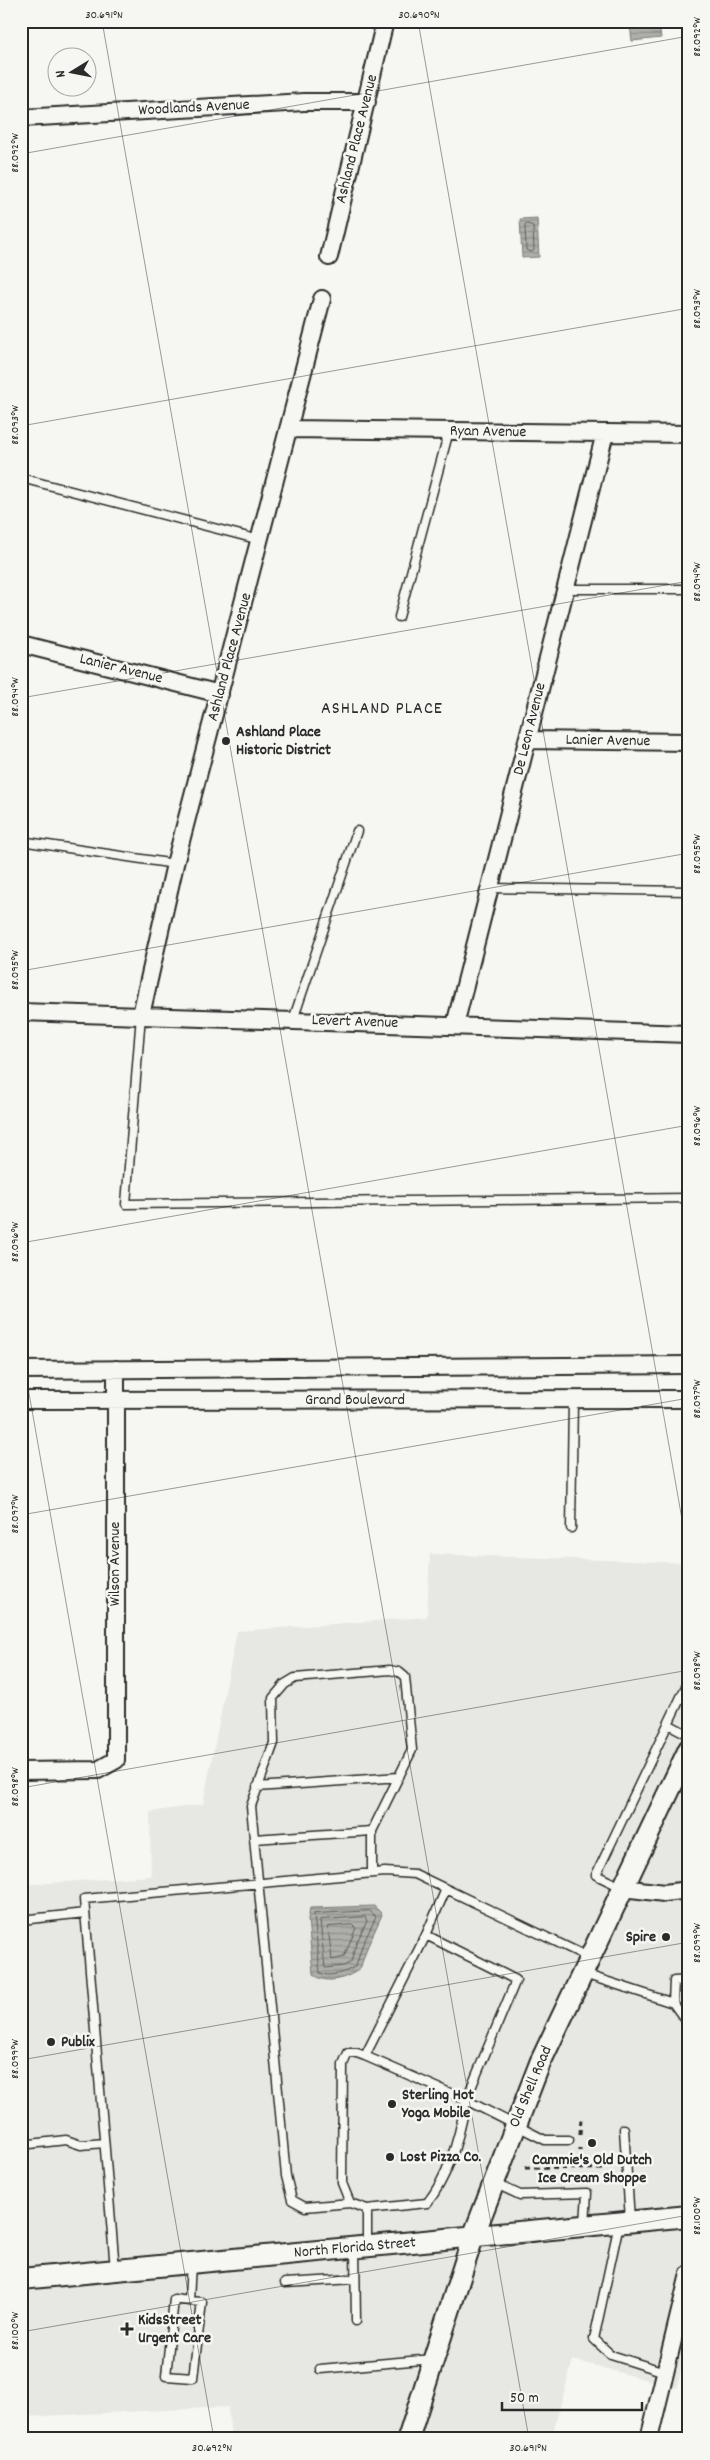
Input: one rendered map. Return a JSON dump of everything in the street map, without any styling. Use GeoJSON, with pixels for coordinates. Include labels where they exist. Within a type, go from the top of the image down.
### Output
{"type":"FeatureCollection","features":[{"type":"Feature","properties":{"kind":"street","name":"Ashland Place Avenue"},"geometry":{"type":"LineString","coordinates":[[329,257],[385,21]]}},
{"type":"Feature","properties":{"kind":"street","name":"Woodlands Avenue"},"geometry":{"type":"LineString","coordinates":[[21,118],[304,102],[366,102]]}},
{"type":"Feature","properties":{"kind":"street","name":"Ashland Place Avenue"},"geometry":{"type":"LineString","coordinates":[[141,1016],[175,864],[322,299]]}},
{"type":"Feature","properties":{"kind":"street","name":"Ryan Avenue"},"geometry":{"type":"LineString","coordinates":[[288,429],[689,434]]}},
{"type":"Feature","properties":{"kind":"street","name":"De Leon Avenue"},"geometry":{"type":"LineString","coordinates":[[455,1025],[605,433]]}},
{"type":"Feature","properties":{"kind":"street","name":"Lanier Avenue"},"geometry":{"type":"LineString","coordinates":[[21,644],[220,694]]}},
{"type":"Feature","properties":{"kind":"street","name":"Lanier Avenue"},"geometry":{"type":"LineString","coordinates":[[527,740],[689,742]]}},
{"type":"Feature","properties":{"kind":"street","name":"Levert Avenue"},"geometry":{"type":"LineString","coordinates":[[21,1012],[689,1034]]}},
{"type":"Feature","properties":{"kind":"street","name":"Grand Boulevard"},"geometry":{"type":"LineString","coordinates":[[21,1370],[689,1364]]}},
{"type":"Feature","properties":{"kind":"street","name":"Wilson Avenue"},"geometry":{"type":"LineString","coordinates":[[21,1771],[98,1770],[116,1760],[116,1369]]}},
{"type":"Feature","properties":{"kind":"street","name":"Grand Boulevard"},"geometry":{"type":"LineString","coordinates":[[21,1400],[689,1400]]}},
{"type":"Feature","properties":{"kind":"street","name":"Old Shell Road"},"geometry":{"type":"LineString","coordinates":[[408,2439],[473,2237],[540,2063],[689,1749]]}},
{"type":"Feature","properties":{"kind":"street"},"geometry":{"type":"LineString","coordinates":[[623,1888],[664,1893],[689,1890]]}},
{"type":"Feature","properties":{"kind":"street","name":"North Florida Street"},"geometry":{"type":"LineString","coordinates":[[21,2279],[689,2216]]}},
{"type":"Feature","properties":{"kind":"street"},"geometry":{"type":"LineString","coordinates":[[649,2439],[689,2274]]}},
{"type":"Feature","properties":{"kind":"lane"},"geometry":{"type":"LineString","coordinates":[[399,617],[448,431]]}},
{"type":"Feature","properties":{"kind":"lane"},"geometry":{"type":"LineString","coordinates":[[21,478],[260,540]]}},
{"type":"Feature","properties":{"kind":"lane"},"geometry":{"type":"LineString","coordinates":[[566,589],[689,589]]}},
{"type":"Feature","properties":{"kind":"lane"},"geometry":{"type":"LineString","coordinates":[[293,1020],[357,831]]}},
{"type":"Feature","properties":{"kind":"lane"},"geometry":{"type":"LineString","coordinates":[[21,841],[175,864]]}},
{"type":"Feature","properties":{"kind":"lane"},"geometry":{"type":"LineString","coordinates":[[489,888],[689,891]]}},
{"type":"Feature","properties":{"kind":"lane"},"geometry":{"type":"LineString","coordinates":[[141,1016],[126,1204],[689,1198]]}},
{"type":"Feature","properties":{"kind":"lane"},"geometry":{"type":"LineString","coordinates":[[571,1528],[573,1401]]}},
{"type":"Feature","properties":{"kind":"lane"},"geometry":{"type":"LineString","coordinates":[[372,1873],[372,1831],[412,1750],[405,1677],[399,1672],[390,1670],[295,1678],[285,1684],[273,1698],[274,1743],[251,1806],[286,2176],[292,2200],[305,2207],[350,2203],[367,2209],[426,2203],[437,2190],[461,2133],[466,2100],[516,1980],[426,1934]]}},
{"type":"Feature","properties":{"kind":"lane"},"geometry":{"type":"LineString","coordinates":[[623,1888],[596,1875],[689,1680]]}},
{"type":"Feature","properties":{"kind":"lane"},"geometry":{"type":"LineString","coordinates":[[668,1724],[689,1735]]}},
{"type":"Feature","properties":{"kind":"lane"},"geometry":{"type":"LineString","coordinates":[[257,1787],[398,1777]]}},
{"type":"Feature","properties":{"kind":"lane"},"geometry":{"type":"LineString","coordinates":[[254,1839],[372,1831]]}},
{"type":"Feature","properties":{"kind":"lane"},"geometry":{"type":"LineString","coordinates":[[115,2270],[84,1899],[372,1873],[415,1874],[586,1965],[673,2002],[689,2025]]}},
{"type":"Feature","properties":{"kind":"lane"},"geometry":{"type":"LineString","coordinates":[[365,2056],[426,1934],[446,1889]]}},
{"type":"Feature","properties":{"kind":"lane"},"geometry":{"type":"LineString","coordinates":[[21,1920],[85,1913]]}},
{"type":"Feature","properties":{"kind":"lane"},"geometry":{"type":"LineString","coordinates":[[673,2002],[674,1981],[689,1980]]}},
{"type":"Feature","properties":{"kind":"lane"},"geometry":{"type":"LineString","coordinates":[[350,2203],[342,2183],[343,2064],[348,2053],[357,2053],[365,2056],[466,2100],[545,2140],[569,2140]]}},
{"type":"Feature","properties":{"kind":"lane"},"geometry":{"type":"LineString","coordinates":[[624,2129],[624,2222],[594,2339],[611,2355],[665,2372]]}},
{"type":"Feature","properties":{"kind":"lane"},"geometry":{"type":"LineString","coordinates":[[21,2145],[66,2140],[81,2145],[104,2143]]}},
{"type":"Feature","properties":{"kind":"lane"},"geometry":{"type":"LineString","coordinates":[[493,2183],[520,2195],[586,2193],[585,2226]]}},
{"type":"Feature","properties":{"kind":"lane"},"geometry":{"type":"LineString","coordinates":[[356,2321],[355,2280],[367,2209]]}},
{"type":"Feature","properties":{"kind":"lane"},"geometry":{"type":"LineString","coordinates":[[189,2301],[191,2263]]}},
{"type":"Feature","properties":{"kind":"lane"},"geometry":{"type":"LineString","coordinates":[[285,2284],[355,2280]]}},
{"type":"Feature","properties":{"kind":"lane"},"geometry":{"type":"LineString","coordinates":[[174,2299],[189,2301],[202,2302],[193,2378],[166,2376],[174,2299]]}},
{"type":"Feature","properties":{"kind":"lane"},"geometry":{"type":"LineString","coordinates":[[320,2369],[434,2359]]}},
{"type":"Feature","properties":{"kind":"path"},"geometry":{"type":"LineString","coordinates":[[580,2138],[581,2118]]}},
{"type":"Feature","properties":{"kind":"path"},"geometry":{"type":"LineString","coordinates":[[580,2148],[580,2169]]}},
{"type":"Feature","properties":{"kind":"path"},"geometry":{"type":"LineString","coordinates":[[525,2168],[605,2169]]}},
{"type":"Feature","properties":{"kind":"shaded area"},"geometry":{"type":"Polygon","coordinates":[[[430,1554],[689,1563],[689,2356],[685,2355],[677,2388],[573,2360],[551,2439],[231,2439],[228,2407],[21,2417],[21,1885],[151,1876],[150,1812],[203,1804],[237,1631],[427,1617],[430,1554]]]}},
{"type":"Feature","properties":{"kind":"water"},"geometry":{"type":"Polygon","coordinates":[[[643,23],[644,26],[659,24],[661,38],[632,41],[630,25],[643,23]]]}},
{"type":"Feature","properties":{"kind":"water"},"geometry":{"type":"Polygon","coordinates":[[[537,218],[539,257],[522,258],[520,219],[537,218]]]}},
{"type":"Feature","properties":{"kind":"water"},"geometry":{"type":"Polygon","coordinates":[[[374,1906],[382,1914],[360,1969],[343,1978],[331,1980],[324,1980],[313,1974],[308,1919],[310,1908],[374,1906]]]}},
{"type":"Feature","properties":{"kind":"place","name":"Ashland Place Historic District"},"geometry":{"type":"Point","coordinates":[226,741]}},
{"type":"Feature","properties":{"kind":"place","name":"Spire"},"geometry":{"type":"Point","coordinates":[666,1937]}},
{"type":"Feature","properties":{"kind":"place","name":"Publix"},"geometry":{"type":"Point","coordinates":[51,2042]}},
{"type":"Feature","properties":{"kind":"place","name":"Sterling Hot Yoga Mobile"},"geometry":{"type":"Point","coordinates":[392,2104]}},
{"type":"Feature","properties":{"kind":"place","name":"Cammie's Old Dutch Ice Cream Shoppe"},"geometry":{"type":"Point","coordinates":[592,2143]}},
{"type":"Feature","properties":{"kind":"place","name":"Lost Pizza Co."},"geometry":{"type":"Point","coordinates":[390,2157]}},
{"type":"Feature","properties":{"kind":"place","name":"KidsStreet Urgent Care"},"geometry":{"type":"Point","coordinates":[127,2329]}},
{"type":"Feature","properties":{"kind":"district","name":"ASHLAND PLACE"},"geometry":{"type":"Point","coordinates":[382,709]}}]}
